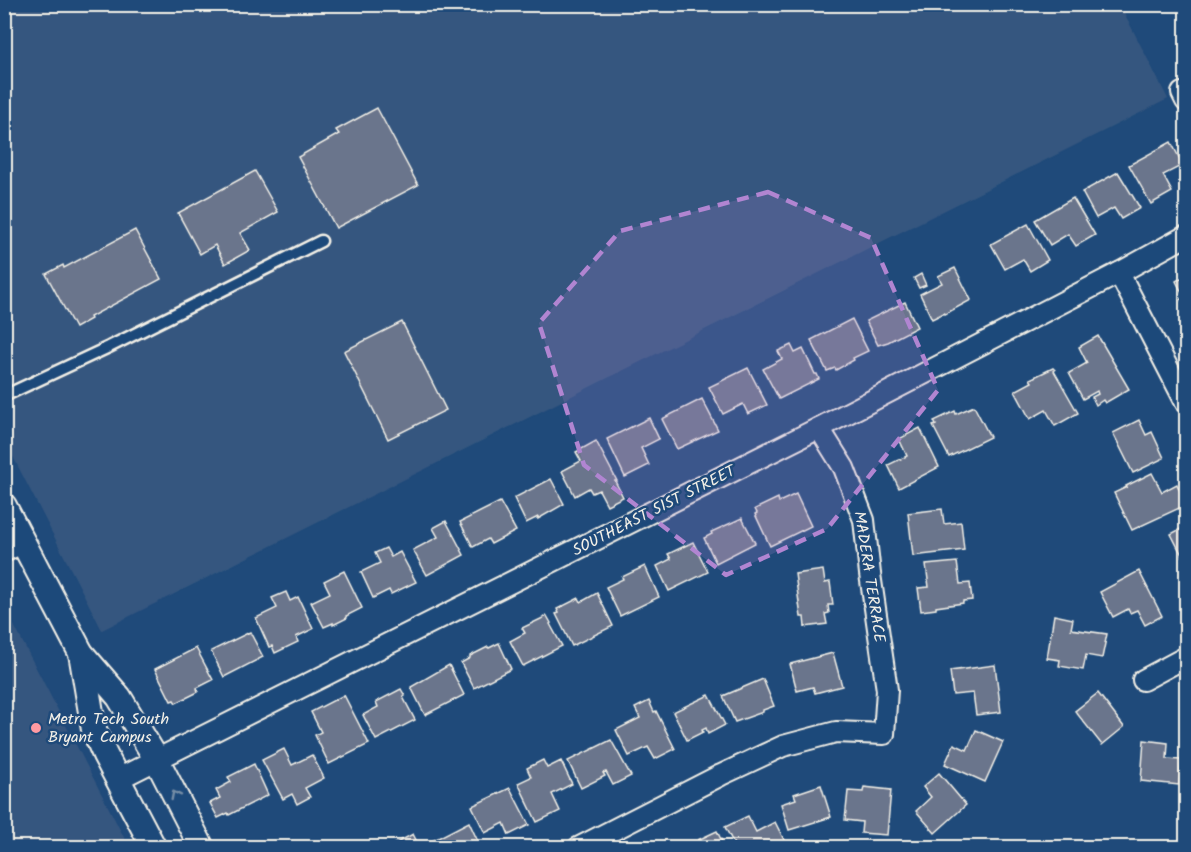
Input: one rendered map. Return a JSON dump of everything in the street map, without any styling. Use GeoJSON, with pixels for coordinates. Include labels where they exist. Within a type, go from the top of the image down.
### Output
{"type":"FeatureCollection","features":[{"type":"Feature","properties":{"kind":"street","name":"SOUTHEAST 51ST STREET"},"geometry":{"type":"LineString","coordinates":[[118,779],[819,428],[1186,236]]}},
{"type":"Feature","properties":{"kind":"street"},"geometry":{"type":"LineString","coordinates":[[1119,273],[1186,403]]}},
{"type":"Feature","properties":{"kind":"street","name":"MADERA TERRACE"},"geometry":{"type":"LineString","coordinates":[[579,848],[783,746],[836,732],[884,734],[888,690],[864,520],[844,468],[819,428]]}},
{"type":"Feature","properties":{"kind":"street"},"geometry":{"type":"LineString","coordinates":[[4,506],[15,552],[81,653],[119,697],[157,760],[202,848]]}},
{"type":"Feature","properties":{"kind":"street"},"geometry":{"type":"LineString","coordinates":[[81,653],[94,730],[105,756],[154,848]]}},
{"type":"Feature","properties":{"kind":"street"},"geometry":{"type":"LineString","coordinates":[[1143,680],[1186,657]]}},
{"type":"Feature","properties":{"kind":"lane"},"geometry":{"type":"LineString","coordinates":[[4,396],[109,347],[321,241]]}},
{"type":"Feature","properties":{"kind":"highlighted area"},"geometry":{"type":"Polygon","coordinates":[[[768,192],[871,238],[938,390],[827,529],[726,575],[584,465],[539,323],[620,231],[768,192]]]}},
{"type":"Feature","properties":{"kind":"shaded area"},"geometry":{"type":"Polygon","coordinates":[[[5,5],[1120,5],[1168,99],[102,630],[5,441],[5,5]]]}},
{"type":"Feature","properties":{"kind":"shaded area","name":"Metro Tech South Bryant Campus"},"geometry":{"type":"Polygon","coordinates":[[[5,608],[129,847],[5,847],[5,608]]]}},
{"type":"Feature","properties":{"kind":"building"},"geometry":{"type":"Polygon","coordinates":[[[377,108],[418,185],[336,228],[298,157],[339,134],[336,130],[377,108]]]}},
{"type":"Feature","properties":{"kind":"building"},"geometry":{"type":"Polygon","coordinates":[[[1171,142],[1183,165],[1163,175],[1172,192],[1151,204],[1129,165],[1171,142]]]}},
{"type":"Feature","properties":{"kind":"building"},"geometry":{"type":"Polygon","coordinates":[[[255,171],[278,212],[240,233],[250,250],[225,264],[215,245],[200,254],[178,213],[255,171]]]}},
{"type":"Feature","properties":{"kind":"building"},"geometry":{"type":"Polygon","coordinates":[[[1118,172],[1140,208],[1121,219],[1114,208],[1096,218],[1082,192],[1118,172]]]}},
{"type":"Feature","properties":{"kind":"building"},"geometry":{"type":"Polygon","coordinates":[[[1073,198],[1095,235],[1076,246],[1068,234],[1050,245],[1035,220],[1073,198]]]}},
{"type":"Feature","properties":{"kind":"building"},"geometry":{"type":"Polygon","coordinates":[[[1028,224],[1048,260],[1030,271],[1023,259],[1005,269],[991,244],[1028,224]]]}},
{"type":"Feature","properties":{"kind":"building"},"geometry":{"type":"Polygon","coordinates":[[[135,230],[161,279],[90,317],[91,319],[75,328],[46,274],[63,265],[64,268],[135,230]]]}},
{"type":"Feature","properties":{"kind":"building"},"geometry":{"type":"Polygon","coordinates":[[[955,268],[971,300],[932,319],[920,294],[942,283],[938,276],[955,268]]]}},
{"type":"Feature","properties":{"kind":"building"},"geometry":{"type":"Polygon","coordinates":[[[921,274],[926,285],[919,288],[914,278],[921,274]]]}},
{"type":"Feature","properties":{"kind":"building"},"geometry":{"type":"Polygon","coordinates":[[[1186,275],[1186,309],[1181,299],[1184,297],[1176,281],[1186,275]]]}},
{"type":"Feature","properties":{"kind":"building"},"geometry":{"type":"Polygon","coordinates":[[[905,302],[917,327],[878,345],[866,321],[905,302]]]}},
{"type":"Feature","properties":{"kind":"building"},"geometry":{"type":"Polygon","coordinates":[[[852,319],[868,351],[836,370],[835,368],[827,371],[811,340],[852,319]]]}},
{"type":"Feature","properties":{"kind":"building"},"geometry":{"type":"Polygon","coordinates":[[[402,322],[446,410],[388,439],[344,351],[402,322]]]}},
{"type":"Feature","properties":{"kind":"building"},"geometry":{"type":"Polygon","coordinates":[[[1098,336],[1129,389],[1105,403],[1103,400],[1096,405],[1092,397],[1098,394],[1097,391],[1083,399],[1069,373],[1087,363],[1079,347],[1098,336]]]}},
{"type":"Feature","properties":{"kind":"building"},"geometry":{"type":"Polygon","coordinates":[[[791,345],[795,353],[803,349],[819,379],[779,399],[763,369],[782,359],[778,351],[791,345]]]}},
{"type":"Feature","properties":{"kind":"building"},"geometry":{"type":"Polygon","coordinates":[[[748,368],[767,405],[748,414],[743,404],[723,414],[709,387],[748,368]]]}},
{"type":"Feature","properties":{"kind":"building"},"geometry":{"type":"Polygon","coordinates":[[[1053,368],[1078,413],[1055,426],[1046,410],[1030,419],[1015,391],[1032,382],[1030,379],[1053,368]]]}},
{"type":"Feature","properties":{"kind":"building"},"geometry":{"type":"Polygon","coordinates":[[[702,399],[718,430],[677,449],[662,419],[702,399]]]}},
{"type":"Feature","properties":{"kind":"building"},"geometry":{"type":"Polygon","coordinates":[[[974,406],[990,437],[949,457],[933,426],[936,425],[934,421],[955,411],[956,414],[974,406]]]}},
{"type":"Feature","properties":{"kind":"building"},"geometry":{"type":"Polygon","coordinates":[[[649,418],[659,439],[641,448],[649,465],[625,477],[607,439],[649,418]]]}},
{"type":"Feature","properties":{"kind":"building"},"geometry":{"type":"Polygon","coordinates":[[[1139,420],[1146,435],[1152,432],[1164,458],[1133,473],[1113,433],[1139,420]]]}},
{"type":"Feature","properties":{"kind":"building"},"geometry":{"type":"Polygon","coordinates":[[[920,428],[939,467],[899,488],[888,465],[907,456],[899,439],[920,428]]]}},
{"type":"Feature","properties":{"kind":"building"},"geometry":{"type":"Polygon","coordinates":[[[596,441],[623,497],[607,505],[599,490],[592,493],[589,488],[575,496],[562,471],[581,461],[576,452],[596,441]]]}},
{"type":"Feature","properties":{"kind":"building"},"geometry":{"type":"Polygon","coordinates":[[[1152,473],[1162,492],[1177,484],[1186,505],[1132,530],[1114,493],[1152,473]]]}},
{"type":"Feature","properties":{"kind":"building"},"geometry":{"type":"Polygon","coordinates":[[[551,479],[564,504],[526,523],[514,498],[551,479]]]}},
{"type":"Feature","properties":{"kind":"building"},"geometry":{"type":"Polygon","coordinates":[[[796,494],[811,526],[770,546],[755,514],[757,513],[755,509],[778,498],[779,502],[796,494]]]}},
{"type":"Feature","properties":{"kind":"building"},"geometry":{"type":"Polygon","coordinates":[[[500,502],[516,531],[491,544],[488,539],[473,547],[460,522],[500,502]]]}},
{"type":"Feature","properties":{"kind":"building"},"geometry":{"type":"Polygon","coordinates":[[[942,509],[944,524],[961,522],[964,550],[913,556],[908,513],[942,509]]]}},
{"type":"Feature","properties":{"kind":"building"},"geometry":{"type":"Polygon","coordinates":[[[742,518],[755,543],[716,563],[704,538],[712,534],[711,532],[742,518]]]}},
{"type":"Feature","properties":{"kind":"building"},"geometry":{"type":"Polygon","coordinates":[[[446,521],[464,555],[427,575],[413,550],[438,537],[433,528],[446,521]]]}},
{"type":"Feature","properties":{"kind":"building"},"geometry":{"type":"Polygon","coordinates":[[[1186,526],[1186,563],[1171,534],[1186,526]]]}},
{"type":"Feature","properties":{"kind":"building"},"geometry":{"type":"Polygon","coordinates":[[[693,542],[708,572],[669,591],[657,566],[671,559],[668,554],[693,542]]]}},
{"type":"Feature","properties":{"kind":"building"},"geometry":{"type":"Polygon","coordinates":[[[386,548],[391,557],[400,552],[416,582],[391,594],[389,590],[373,598],[361,572],[380,563],[375,553],[386,548]]]}},
{"type":"Feature","properties":{"kind":"building"},"geometry":{"type":"Polygon","coordinates":[[[957,562],[960,584],[970,583],[972,600],[921,611],[918,588],[929,587],[926,565],[957,562]]]}},
{"type":"Feature","properties":{"kind":"building"},"geometry":{"type":"Polygon","coordinates":[[[645,566],[659,597],[620,616],[606,587],[645,566]]]}},
{"type":"Feature","properties":{"kind":"building"},"geometry":{"type":"Polygon","coordinates":[[[823,570],[825,583],[830,582],[833,605],[828,605],[829,613],[825,614],[827,624],[805,627],[804,617],[801,617],[795,574],[823,570]]]}},
{"type":"Feature","properties":{"kind":"building"},"geometry":{"type":"Polygon","coordinates":[[[344,571],[362,608],[333,625],[333,623],[324,627],[311,602],[330,593],[324,581],[344,571]]]}},
{"type":"Feature","properties":{"kind":"building"},"geometry":{"type":"Polygon","coordinates":[[[1139,571],[1162,616],[1145,625],[1137,610],[1130,613],[1128,609],[1113,617],[1100,592],[1139,571]]]}},
{"type":"Feature","properties":{"kind":"building"},"geometry":{"type":"Polygon","coordinates":[[[286,592],[290,601],[298,597],[313,629],[296,637],[298,642],[275,653],[272,646],[269,647],[256,618],[277,608],[272,598],[286,592]]]}},
{"type":"Feature","properties":{"kind":"building"},"geometry":{"type":"Polygon","coordinates":[[[597,593],[613,626],[572,646],[556,614],[559,613],[557,609],[579,598],[581,602],[597,593]]]}},
{"type":"Feature","properties":{"kind":"building"},"geometry":{"type":"Polygon","coordinates":[[[1054,615],[1073,619],[1071,629],[1107,634],[1102,658],[1086,655],[1083,670],[1059,666],[1060,660],[1047,658],[1054,615]]]}},
{"type":"Feature","properties":{"kind":"building"},"geometry":{"type":"Polygon","coordinates":[[[547,616],[562,646],[523,666],[510,641],[525,633],[522,628],[547,616]]]}},
{"type":"Feature","properties":{"kind":"building"},"geometry":{"type":"Polygon","coordinates":[[[250,632],[263,657],[224,677],[211,651],[250,632]]]}},
{"type":"Feature","properties":{"kind":"building"},"geometry":{"type":"Polygon","coordinates":[[[499,643],[511,669],[474,688],[461,663],[470,656],[499,643]]]}},
{"type":"Feature","properties":{"kind":"building"},"geometry":{"type":"Polygon","coordinates":[[[196,648],[213,680],[197,688],[198,692],[176,703],[174,700],[171,701],[155,669],[196,648]]]}},
{"type":"Feature","properties":{"kind":"building"},"geometry":{"type":"Polygon","coordinates":[[[833,653],[842,686],[815,693],[813,687],[797,691],[790,664],[833,653]]]}},
{"type":"Feature","properties":{"kind":"building"},"geometry":{"type":"Polygon","coordinates":[[[449,665],[464,695],[425,715],[411,687],[449,665]]]}},
{"type":"Feature","properties":{"kind":"building"},"geometry":{"type":"Polygon","coordinates":[[[995,665],[1001,712],[976,715],[973,693],[953,695],[950,671],[995,665]]]}},
{"type":"Feature","properties":{"kind":"building"},"geometry":{"type":"Polygon","coordinates":[[[763,679],[774,706],[735,722],[723,696],[763,679]]]}},
{"type":"Feature","properties":{"kind":"building"},"geometry":{"type":"Polygon","coordinates":[[[401,689],[415,720],[376,740],[363,715],[378,707],[376,702],[401,689]]]}},
{"type":"Feature","properties":{"kind":"building"},"geometry":{"type":"Polygon","coordinates":[[[1098,693],[1124,727],[1102,745],[1075,711],[1098,693]]]}},
{"type":"Feature","properties":{"kind":"building"},"geometry":{"type":"Polygon","coordinates":[[[344,695],[369,744],[329,764],[315,735],[321,732],[311,712],[344,695]]]}},
{"type":"Feature","properties":{"kind":"building"},"geometry":{"type":"Polygon","coordinates":[[[709,695],[725,725],[708,734],[706,728],[687,740],[673,712],[709,695]]]}},
{"type":"Feature","properties":{"kind":"building"},"geometry":{"type":"Polygon","coordinates":[[[649,701],[675,749],[655,759],[648,747],[629,756],[616,730],[640,718],[635,708],[649,701]]]}},
{"type":"Feature","properties":{"kind":"building"},"geometry":{"type":"Polygon","coordinates":[[[976,730],[1003,742],[985,782],[945,764],[954,744],[967,750],[976,730]]]}},
{"type":"Feature","properties":{"kind":"building"},"geometry":{"type":"Polygon","coordinates":[[[611,740],[631,776],[613,785],[606,772],[603,773],[605,776],[581,788],[568,761],[611,740]]]}},
{"type":"Feature","properties":{"kind":"building"},"geometry":{"type":"Polygon","coordinates":[[[1144,740],[1168,743],[1167,759],[1181,760],[1179,785],[1141,781],[1144,740]]]}},
{"type":"Feature","properties":{"kind":"building"},"geometry":{"type":"Polygon","coordinates":[[[284,749],[292,765],[312,755],[324,778],[305,788],[310,797],[297,804],[292,794],[283,799],[262,760],[284,749]]]}},
{"type":"Feature","properties":{"kind":"building"},"geometry":{"type":"Polygon","coordinates":[[[543,760],[547,768],[561,761],[572,784],[552,794],[560,811],[537,822],[518,783],[531,777],[527,768],[543,760]]]}},
{"type":"Feature","properties":{"kind":"building"},"geometry":{"type":"Polygon","coordinates":[[[254,764],[268,795],[229,815],[228,813],[218,818],[210,803],[220,798],[216,790],[231,782],[228,777],[254,764]]]}},
{"type":"Feature","properties":{"kind":"building"},"geometry":{"type":"Polygon","coordinates":[[[939,773],[966,805],[935,833],[916,811],[931,797],[923,787],[939,773]]]}},
{"type":"Feature","properties":{"kind":"building"},"geometry":{"type":"Polygon","coordinates":[[[821,785],[831,817],[789,830],[781,804],[796,799],[794,794],[821,785]]]}},
{"type":"Feature","properties":{"kind":"building"},"geometry":{"type":"Polygon","coordinates":[[[864,787],[891,790],[887,835],[861,833],[862,822],[845,820],[848,791],[863,792],[864,787]]]}},
{"type":"Feature","properties":{"kind":"building"},"geometry":{"type":"Polygon","coordinates":[[[510,788],[529,825],[509,835],[504,823],[485,833],[472,806],[510,788]]]}},
{"type":"Feature","properties":{"kind":"building"},"geometry":{"type":"Polygon","coordinates":[[[748,816],[756,832],[775,822],[786,844],[778,848],[736,848],[725,827],[748,816]]]}},
{"type":"Feature","properties":{"kind":"building"},"geometry":{"type":"Polygon","coordinates":[[[469,822],[480,846],[477,848],[425,848],[426,844],[469,822]]]}},
{"type":"Feature","properties":{"kind":"building"},"geometry":{"type":"Polygon","coordinates":[[[717,831],[725,848],[701,848],[698,840],[717,831]]]}},
{"type":"Feature","properties":{"kind":"building"},"geometry":{"type":"Polygon","coordinates":[[[413,834],[420,848],[387,848],[413,834]]]}},
{"type":"Feature","properties":{"kind":"place","name":"Metro Tech South Bryant Campus"},"geometry":{"type":"Point","coordinates":[36,728]}}]}
